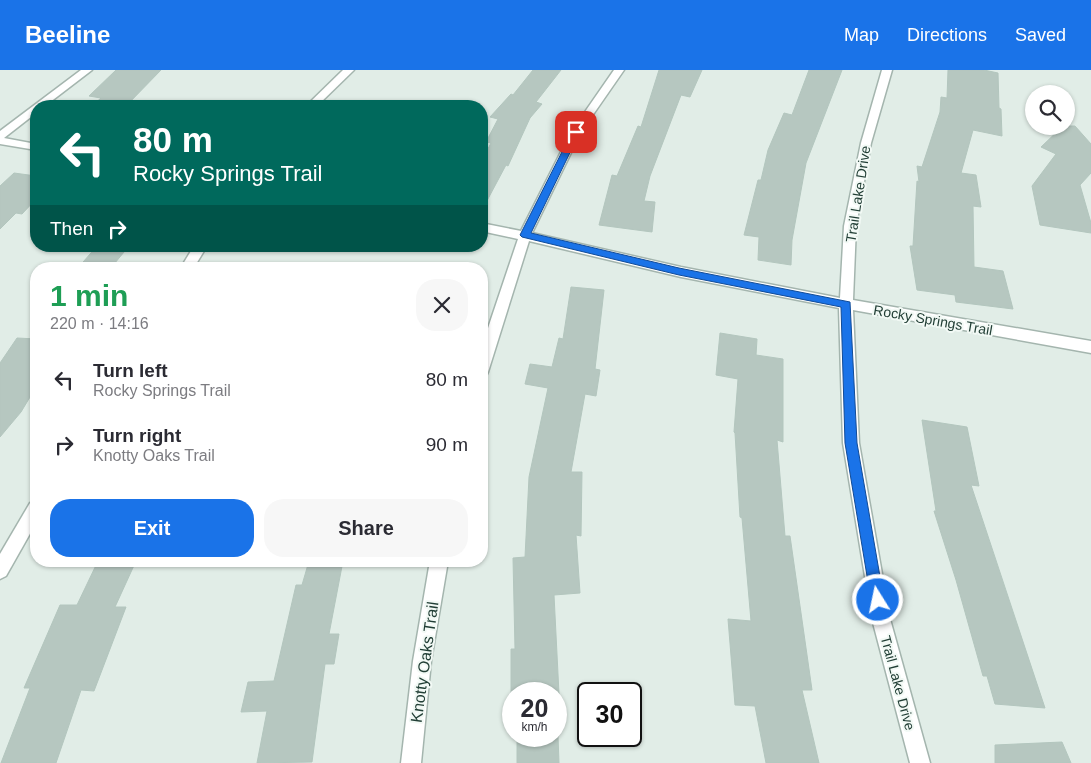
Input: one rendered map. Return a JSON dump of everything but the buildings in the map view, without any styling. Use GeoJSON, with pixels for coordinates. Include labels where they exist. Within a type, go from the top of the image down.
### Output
{"type":"FeatureCollection","features":[{"type":"Feature","properties":{"kind":"street"},"geometry":{"type":"LineString","coordinates":[[47,100],[87,70]]}},
{"type":"Feature","properties":{"kind":"street"},"geometry":{"type":"LineString","coordinates":[[317,100],[349,70]]}},
{"type":"Feature","properties":{"kind":"street"},"geometry":{"type":"LineString","coordinates":[[488,350],[525,235],[576,132],[619,70]]}},
{"type":"Feature","properties":{"kind":"street","name":"Trail Lake Drive"},"geometry":{"type":"LineString","coordinates":[[888,70],[866,143],[850,226],[846,304],[851,443],[881,619],[920,763]]}},
{"type":"Feature","properties":{"kind":"street"},"geometry":{"type":"LineString","coordinates":[[0,136],[30,113]]}},
{"type":"Feature","properties":{"kind":"street"},"geometry":{"type":"LineString","coordinates":[[0,141],[30,146]]}},
{"type":"Feature","properties":{"kind":"street","name":"Rocky Springs Trail"},"geometry":{"type":"LineString","coordinates":[[488,228],[525,235],[679,272],[846,304],[1091,347]]}},
{"type":"Feature","properties":{"kind":"street"},"geometry":{"type":"LineString","coordinates":[[0,570],[30,518]]}},
{"type":"Feature","properties":{"kind":"street","name":"Knotty Oaks Trail"},"geometry":{"type":"LineString","coordinates":[[411,763],[422,661],[438,567]]}},
{"type":"Feature","properties":{"kind":"route"},"geometry":{"type":"LineString","coordinates":[[576,132],[525,235],[679,272],[846,304],[851,443],[878,600]]}}]}
